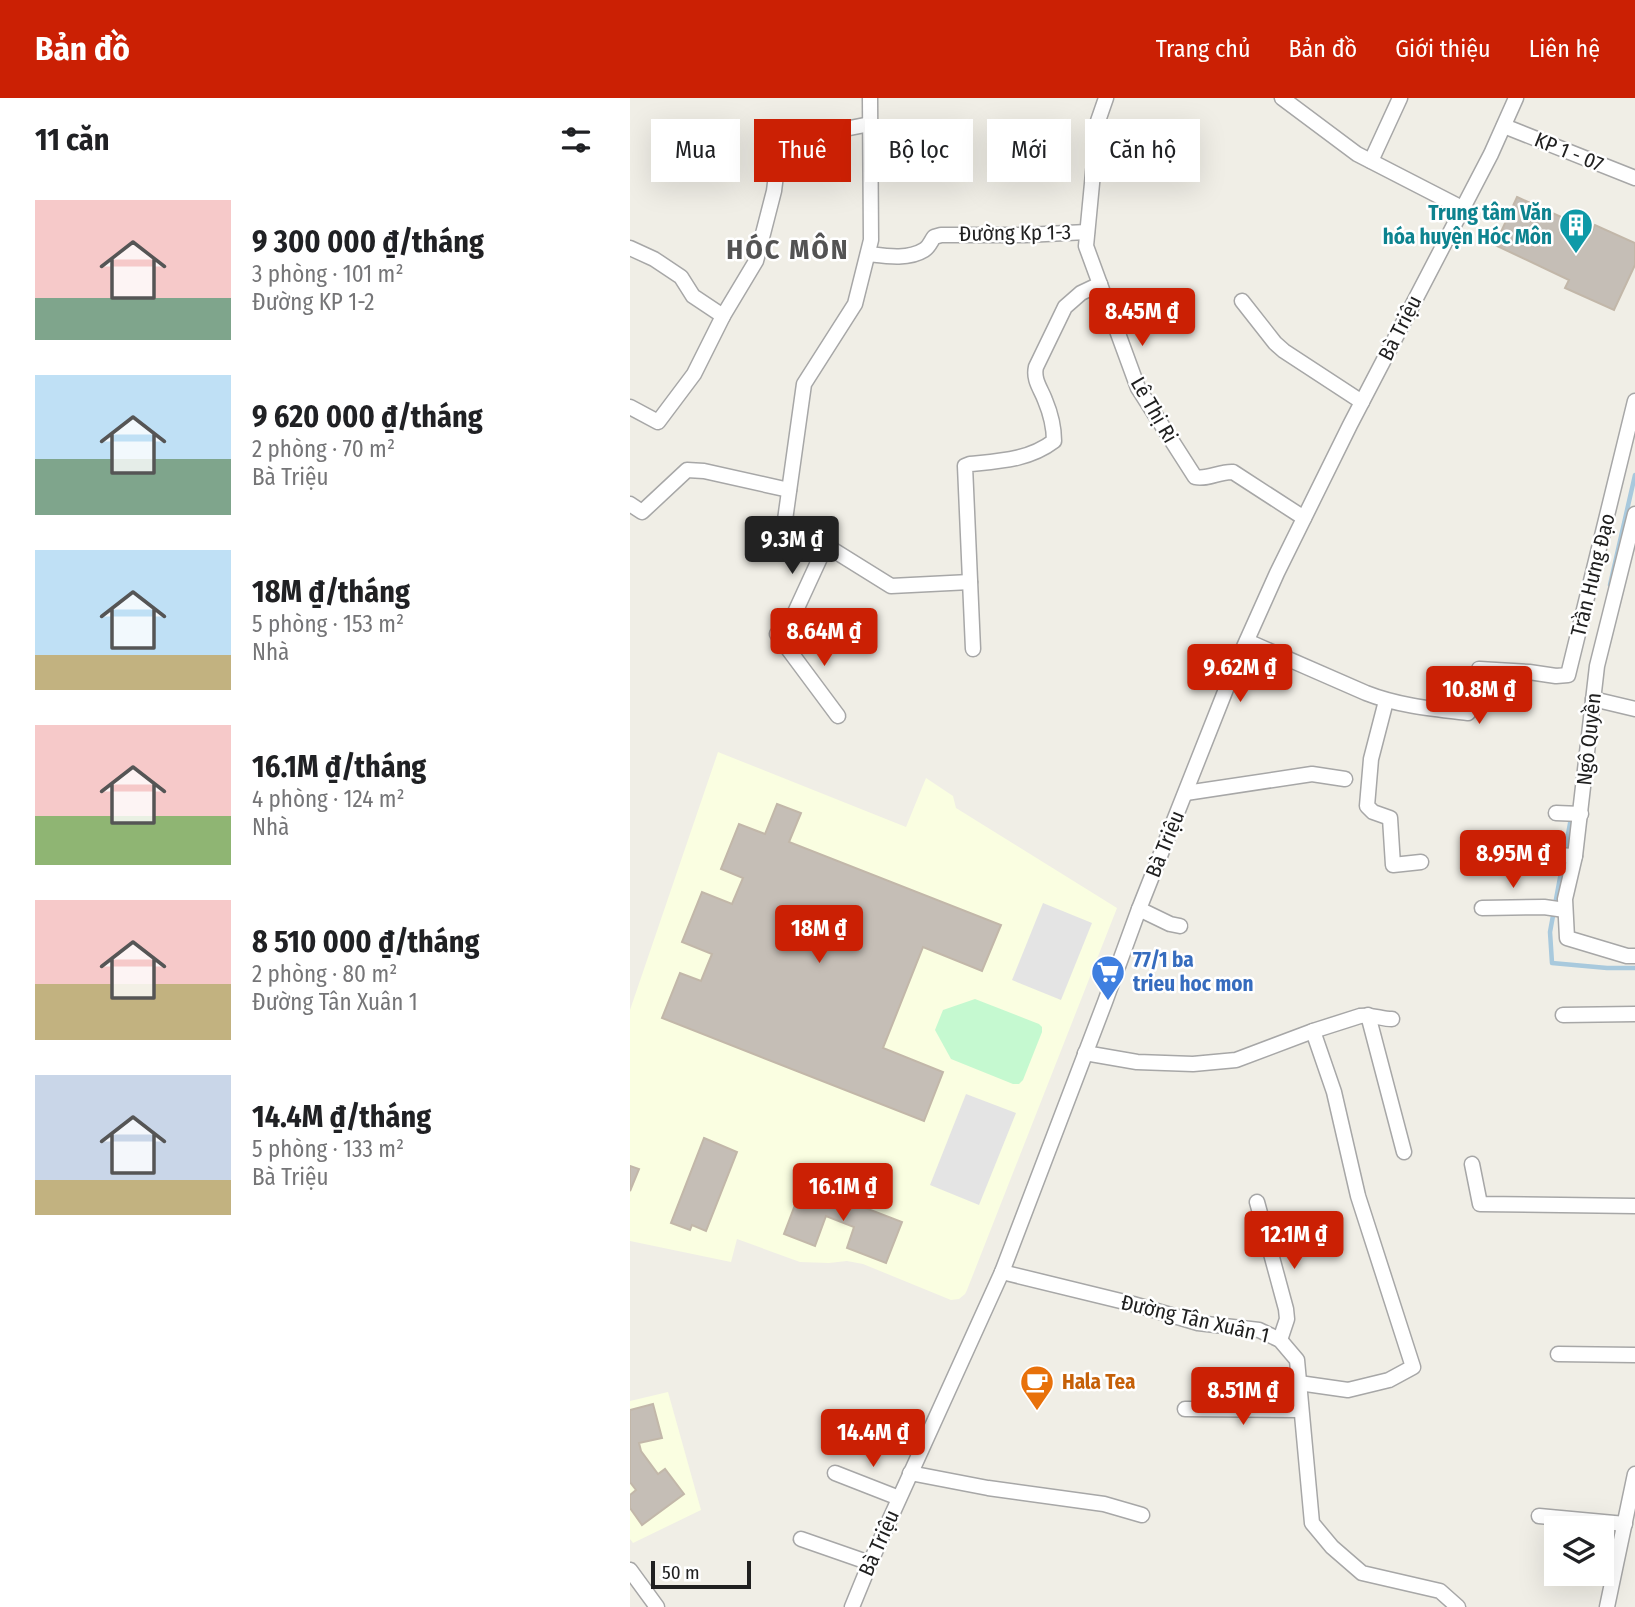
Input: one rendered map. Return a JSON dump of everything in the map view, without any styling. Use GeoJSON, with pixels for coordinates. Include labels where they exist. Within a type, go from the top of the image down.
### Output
{"type":"FeatureCollection","features":[{"type":"Feature","properties":{"kind":"street"},"geometry":{"type":"LineString","coordinates":[[870,98],[870,119]]}},
{"type":"Feature","properties":{"kind":"street","name":"Lê Thị Ri"},"geometry":{"type":"LineString","coordinates":[[1107,98],[1098,121],[1086,246],[1138,388],[1195,477],[1228,471],[1236,473],[1304,518]]}},
{"type":"Feature","properties":{"kind":"street"},"geometry":{"type":"LineString","coordinates":[[1282,98],[1357,154],[1462,208]]}},
{"type":"Feature","properties":{"kind":"street"},"geometry":{"type":"LineString","coordinates":[[1371,161],[1400,98]]}},
{"type":"Feature","properties":{"kind":"street","name":"Bà Triệu"},"geometry":{"type":"LineString","coordinates":[[852,1607],[1002,1272],[1139,909],[1234,669],[1304,518],[1516,98]]}},
{"type":"Feature","properties":{"kind":"street"},"geometry":{"type":"LineString","coordinates":[[630,407],[657,422],[694,373],[723,316],[756,261],[774,191],[778,159],[774,142],[865,125]]}},
{"type":"Feature","properties":{"kind":"street","name":"KP 1 - 07"},"geometry":{"type":"LineString","coordinates":[[1504,126],[1635,178]]}},
{"type":"Feature","properties":{"kind":"street"},"geometry":{"type":"LineString","coordinates":[[871,182],[872,240],[855,304],[804,384],[785,520],[891,586],[970,582]]}},
{"type":"Feature","properties":{"kind":"street","name":"Đường Kp 1-3"},"geometry":{"type":"LineString","coordinates":[[868,254],[897,257],[919,253],[926,249],[934,237],[941,235],[1087,232]]}},
{"type":"Feature","properties":{"kind":"street"},"geometry":{"type":"LineString","coordinates":[[630,248],[654,259],[681,277],[693,296],[723,316]]}},
{"type":"Feature","properties":{"kind":"street"},"geometry":{"type":"LineString","coordinates":[[973,649],[965,466],[1016,459],[1041,450],[1054,441],[1045,401],[1034,376],[1036,367],[1065,307],[1081,293],[1100,284]]}},
{"type":"Feature","properties":{"kind":"street"},"geometry":{"type":"LineString","coordinates":[[1242,301],[1284,351],[1362,402]]}},
{"type":"Feature","properties":{"kind":"street","name":"Trần Hưng Đạo"},"geometry":{"type":"LineString","coordinates":[[1247,641],[1386,701],[1418,707],[1468,712],[1479,669],[1569,675],[1635,401]]}},
{"type":"Feature","properties":{"kind":"street"},"geometry":{"type":"LineString","coordinates":[[630,504],[642,512],[687,470],[704,471],[789,490]]}},
{"type":"Feature","properties":{"kind":"street","name":"Ngô Quyền"},"geometry":{"type":"LineString","coordinates":[[1635,514],[1631,545],[1597,666],[1593,699],[1569,814],[1573,856],[1563,910],[1567,938],[1635,956]]}},
{"type":"Feature","properties":{"kind":"street"},"geometry":{"type":"LineString","coordinates":[[1601,538],[1631,545]]}},
{"type":"Feature","properties":{"kind":"street"},"geometry":{"type":"LineString","coordinates":[[826,545],[791,621],[777,634],[838,716]]}},
{"type":"Feature","properties":{"kind":"street"},"geometry":{"type":"LineString","coordinates":[[1593,699],[1635,709]]}},
{"type":"Feature","properties":{"kind":"street"},"geometry":{"type":"LineString","coordinates":[[1386,701],[1371,759],[1367,806],[1373,812],[1390,818],[1393,865],[1421,862]]}},
{"type":"Feature","properties":{"kind":"street"},"geometry":{"type":"LineString","coordinates":[[1186,793],[1312,774],[1345,779]]}},
{"type":"Feature","properties":{"kind":"street"},"geometry":{"type":"LineString","coordinates":[[1554,855],[1573,856]]}},
{"type":"Feature","properties":{"kind":"street"},"geometry":{"type":"LineString","coordinates":[[1482,908],[1544,907],[1563,910]]}},
{"type":"Feature","properties":{"kind":"street"},"geometry":{"type":"LineString","coordinates":[[1139,909],[1170,925],[1180,926]]}},
{"type":"Feature","properties":{"kind":"street"},"geometry":{"type":"LineString","coordinates":[[1085,1053],[1136,1062],[1193,1064],[1236,1060],[1368,1014],[1392,1019]]}},
{"type":"Feature","properties":{"kind":"street"},"geometry":{"type":"LineString","coordinates":[[1368,1014],[1404,1152]]}},
{"type":"Feature","properties":{"kind":"street"},"geometry":{"type":"LineString","coordinates":[[1563,1015],[1635,1014]]}},
{"type":"Feature","properties":{"kind":"street"},"geometry":{"type":"LineString","coordinates":[[1299,1383],[1348,1390],[1389,1380],[1413,1367],[1358,1196],[1334,1092],[1313,1031]]}},
{"type":"Feature","properties":{"kind":"street"},"geometry":{"type":"LineString","coordinates":[[1472,1164],[1480,1204],[1635,1206]]}},
{"type":"Feature","properties":{"kind":"street"},"geometry":{"type":"LineString","coordinates":[[1257,1202],[1286,1309],[1287,1319],[1280,1340]]}},
{"type":"Feature","properties":{"kind":"street","name":"Đường Tân Xuân 1"},"geometry":{"type":"LineString","coordinates":[[1002,1272],[1198,1323],[1259,1330],[1280,1340],[1297,1360],[1312,1523],[1332,1547],[1362,1573],[1440,1591],[1458,1607]]}},
{"type":"Feature","properties":{"kind":"street"},"geometry":{"type":"LineString","coordinates":[[1558,1353],[1635,1355]]}},
{"type":"Feature","properties":{"kind":"street"},"geometry":{"type":"LineString","coordinates":[[1185,1409],[1301,1409]]}},
{"type":"Feature","properties":{"kind":"street"},"geometry":{"type":"LineString","coordinates":[[835,1473],[899,1498]]}},
{"type":"Feature","properties":{"kind":"street"},"geometry":{"type":"LineString","coordinates":[[910,1473],[988,1488],[1104,1504],[1142,1515]]}},
{"type":"Feature","properties":{"kind":"street"},"geometry":{"type":"LineString","coordinates":[[1607,1607],[1635,1474]]}},
{"type":"Feature","properties":{"kind":"street"},"geometry":{"type":"LineString","coordinates":[[1539,1516],[1625,1524]]}},
{"type":"Feature","properties":{"kind":"street"},"geometry":{"type":"LineString","coordinates":[[801,1539],[870,1563]]}},
{"type":"Feature","properties":{"kind":"street"},"geometry":{"type":"LineString","coordinates":[[630,1570],[657,1607]]}},
{"type":"Feature","properties":{"kind":"shaded area"},"geometry":{"type":"Polygon","coordinates":[[[718,752],[906,827],[926,778],[953,796],[956,808],[1117,908],[967,1290],[959,1299],[951,1300],[863,1264],[847,1261],[800,1262],[737,1239],[731,1262],[630,1241],[630,1010],[718,752]]]}},
{"type":"Feature","properties":{"kind":"shaded area"},"geometry":{"type":"Polygon","coordinates":[[[1043,903],[1092,923],[1061,1000],[1012,980],[1043,903]]]}},
{"type":"Feature","properties":{"kind":"shaded area"},"geometry":{"type":"Polygon","coordinates":[[[966,1094],[1016,1113],[979,1205],[930,1185],[966,1094]]]}},
{"type":"Feature","properties":{"kind":"shaded area"},"geometry":{"type":"Polygon","coordinates":[[[668,1392],[701,1510],[633,1543],[630,1539],[630,1401],[668,1392]]]}},
{"type":"Feature","properties":{"kind":"green space"},"geometry":{"type":"Polygon","coordinates":[[[975,999],[1042,1027],[1023,1080],[1019,1084],[951,1059],[935,1030],[943,1010],[975,999]]]}},
{"type":"Feature","properties":{"kind":"building","name":"Trung tâm Văn hóa huyện Hóc Môn"},"geometry":{"type":"Polygon","coordinates":[[[1517,197],[1592,231],[1595,225],[1635,243],[1635,265],[1614,310],[1565,288],[1569,280],[1495,245],[1517,197]]]}},
{"type":"Feature","properties":{"kind":"building"},"geometry":{"type":"Polygon","coordinates":[[[777,804],[801,813],[789,842],[1001,925],[982,971],[923,947],[883,1048],[943,1072],[924,1121],[662,1018],[680,973],[701,981],[712,954],[682,942],[702,892],[732,904],[743,878],[721,869],[739,824],[765,834],[777,804]]]}},
{"type":"Feature","properties":{"kind":"building"},"geometry":{"type":"Polygon","coordinates":[[[704,1138],[737,1152],[706,1231],[692,1225],[690,1230],[671,1223],[704,1138]]]}},
{"type":"Feature","properties":{"kind":"building"},"geometry":{"type":"Polygon","coordinates":[[[630,1166],[639,1169],[630,1191],[630,1166]]]}},
{"type":"Feature","properties":{"kind":"building"},"geometry":{"type":"Polygon","coordinates":[[[803,1184],[902,1222],[886,1263],[847,1248],[854,1227],[826,1216],[815,1246],[784,1234],[803,1184]]]}},
{"type":"Feature","properties":{"kind":"building"},"geometry":{"type":"Polygon","coordinates":[[[653,1404],[662,1438],[639,1443],[641,1451],[658,1474],[665,1469],[684,1494],[642,1525],[630,1508],[630,1495],[636,1490],[630,1482],[630,1410],[653,1404]]]}},
{"type":"Feature","properties":{"kind":"waterway"},"geometry":{"type":"LineString","coordinates":[[1610,585],[1635,475]]}},
{"type":"Feature","properties":{"kind":"waterway"},"geometry":{"type":"LineString","coordinates":[[1571,818],[1550,932],[1552,963],[1635,968]]}},
{"type":"Feature","properties":{"kind":"place","name":"Trung tâm Văn hóa huyện Hóc Môn"},"geometry":{"type":"Point","coordinates":[1576,255]}},
{"type":"Feature","properties":{"kind":"place","name":"77/1 ba trieu hoc mon"},"geometry":{"type":"Point","coordinates":[1108,1002]}},
{"type":"Feature","properties":{"kind":"place","name":"Hala Tea"},"geometry":{"type":"Point","coordinates":[1037,1412]}},
{"type":"Feature","properties":{"kind":"district","name":"HÓC MÔN"},"geometry":{"type":"Point","coordinates":[788,249]}}]}
